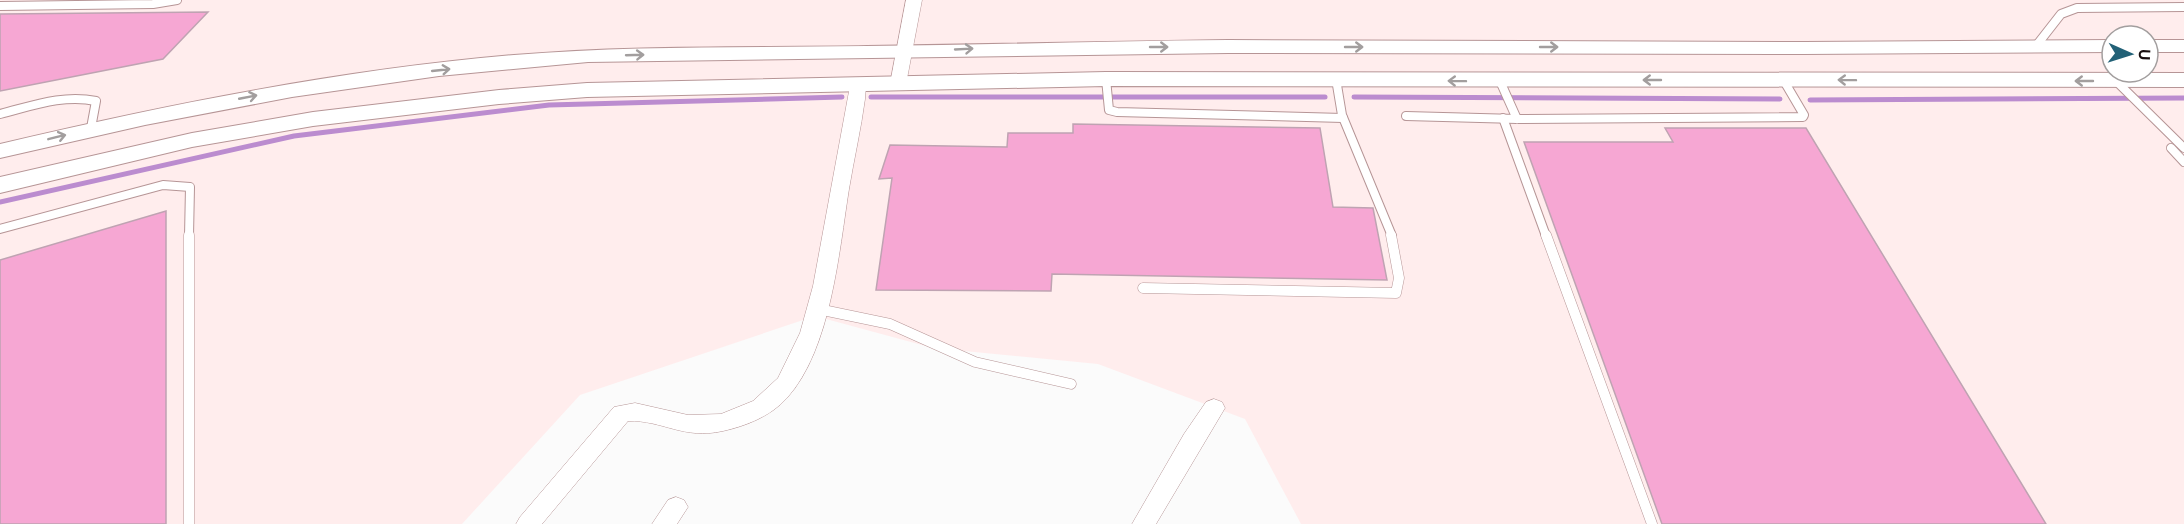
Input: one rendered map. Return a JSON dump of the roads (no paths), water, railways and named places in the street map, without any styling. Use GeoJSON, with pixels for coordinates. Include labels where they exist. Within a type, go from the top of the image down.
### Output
{"type":"FeatureCollection","features":[{"type":"Feature","properties":{"kind":"street"},"geometry":{"type":"LineString","coordinates":[[898,84],[914,0]]}},
{"type":"Feature","properties":{"kind":"street"},"geometry":{"type":"LineString","coordinates":[[1862,46],[1875,50],[1894,64],[1896,72],[1893,77],[1884,81]]}},
{"type":"Feature","properties":{"kind":"street"},"geometry":{"type":"LineString","coordinates":[[0,151],[91,128],[254,96],[349,81],[590,56],[750,52],[905,52],[1051,47],[1767,48],[1862,46],[1931,48],[2100,46]]}},
{"type":"Feature","properties":{"kind":"street"},"geometry":{"type":"LineString","coordinates":[[2160,46],[2184,46]]}},
{"type":"Feature","properties":{"kind":"street"},"geometry":{"type":"LineString","coordinates":[[1931,48],[1932,61],[1957,81]]}},
{"type":"Feature","properties":{"kind":"street"},"geometry":{"type":"LineString","coordinates":[[0,185],[192,140],[313,119],[405,107],[609,89],[898,84],[1106,85],[1336,79],[1503,87],[1784,81],[1957,81],[2122,87],[2184,80]]}},
{"type":"Feature","properties":{"kind":"street"},"geometry":{"type":"LineString","coordinates":[[528,524],[622,413],[643,411],[671,421],[705,426],[737,418],[770,401],[790,377],[818,309],[858,86]]}},
{"type":"Feature","properties":{"kind":"street"},"geometry":{"type":"LineString","coordinates":[[1144,524],[1214,408]]}},
{"type":"Feature","properties":{"kind":"lane"},"geometry":{"type":"LineString","coordinates":[[0,6],[153,4],[177,0]]}},
{"type":"Feature","properties":{"kind":"lane"},"geometry":{"type":"LineString","coordinates":[[2037,46],[2061,14],[2077,8],[2184,7]]}},
{"type":"Feature","properties":{"kind":"lane"},"geometry":{"type":"LineString","coordinates":[[1143,288],[1396,293],[1400,275],[1390,230],[1366,166],[1343,118],[1336,79]]}},
{"type":"Feature","properties":{"kind":"lane"},"geometry":{"type":"LineString","coordinates":[[1406,116],[1517,119],[1803,117],[1804,115],[1784,81]]}},
{"type":"Feature","properties":{"kind":"lane"},"geometry":{"type":"LineString","coordinates":[[1106,85],[1109,110],[1117,112],[1343,118]]}},
{"type":"Feature","properties":{"kind":"lane"},"geometry":{"type":"LineString","coordinates":[[1503,87],[1517,119]]}},
{"type":"Feature","properties":{"kind":"lane"},"geometry":{"type":"LineString","coordinates":[[2122,87],[2184,148]]}},
{"type":"Feature","properties":{"kind":"lane"},"geometry":{"type":"LineString","coordinates":[[0,114],[64,98],[90,99],[96,101],[91,128]]}},
{"type":"Feature","properties":{"kind":"lane"},"geometry":{"type":"LineString","coordinates":[[1503,118],[1652,524]]}},
{"type":"Feature","properties":{"kind":"lane"},"geometry":{"type":"LineString","coordinates":[[2184,148],[2172,148],[2184,162]]}},
{"type":"Feature","properties":{"kind":"lane"},"geometry":{"type":"LineString","coordinates":[[0,228],[163,185],[190,187],[189,524]]}},
{"type":"Feature","properties":{"kind":"lane"},"geometry":{"type":"LineString","coordinates":[[818,309],[890,324],[975,362],[1071,384]]}},
{"type":"Feature","properties":{"kind":"waterway"},"geometry":{"type":"LineString","coordinates":[[0,202],[294,136],[549,105],[842,97]]}},
{"type":"Feature","properties":{"kind":"waterway"},"geometry":{"type":"LineString","coordinates":[[871,97],[1325,97]]}},
{"type":"Feature","properties":{"kind":"waterway"},"geometry":{"type":"LineString","coordinates":[[1354,97],[1780,99]]}},
{"type":"Feature","properties":{"kind":"waterway"},"geometry":{"type":"LineString","coordinates":[[1810,100],[2184,98]]}}]}
